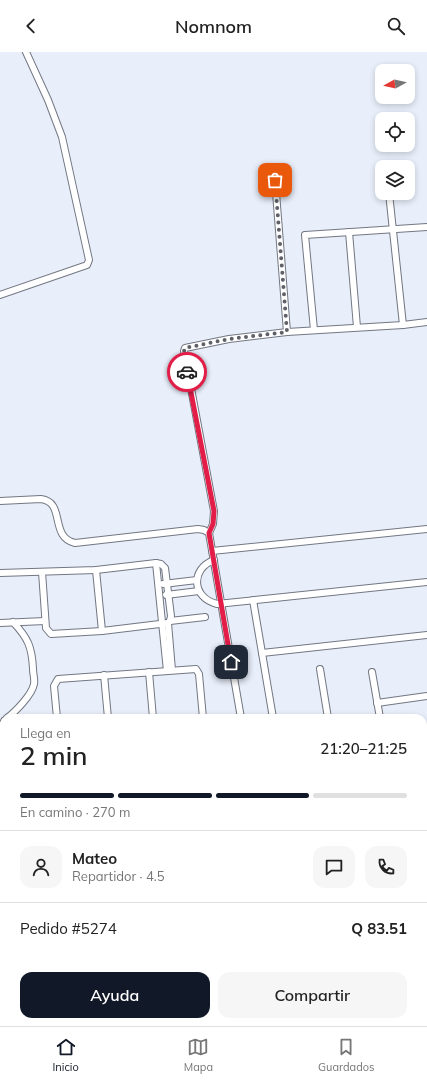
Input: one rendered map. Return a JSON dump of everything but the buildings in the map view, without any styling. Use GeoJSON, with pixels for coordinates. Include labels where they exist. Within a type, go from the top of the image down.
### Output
{"type":"FeatureCollection","features":[{"type":"Feature","properties":{"kind":"street"},"geometry":{"type":"LineString","coordinates":[[0,295],[87,265],[89,260],[62,137],[48,100],[26,52]]}},
{"type":"Feature","properties":{"kind":"street"},"geometry":{"type":"LineString","coordinates":[[275,180],[287,332]]}},
{"type":"Feature","properties":{"kind":"street"},"geometry":{"type":"LineString","coordinates":[[390,200],[403,325]]}},
{"type":"Feature","properties":{"kind":"street"},"geometry":{"type":"LineString","coordinates":[[314,330],[305,235],[427,227]]}},
{"type":"Feature","properties":{"kind":"street"},"geometry":{"type":"LineString","coordinates":[[349,232],[357,327]]}},
{"type":"Feature","properties":{"kind":"street"},"geometry":{"type":"LineString","coordinates":[[240,714],[209,533],[213,524],[214,511],[184,351],[185,348],[229,339],[287,332],[403,325],[427,322]]}},
{"type":"Feature","properties":{"kind":"street"},"geometry":{"type":"LineString","coordinates":[[0,501],[41,499],[48,501],[54,508],[62,536],[75,543],[198,529],[209,533]]}},
{"type":"Feature","properties":{"kind":"street"},"geometry":{"type":"LineString","coordinates":[[212,551],[427,529]]}},
{"type":"Feature","properties":{"kind":"street"},"geometry":{"type":"LineString","coordinates":[[214,560],[201,569],[197,580],[199,591],[208,601],[221,604],[427,582]]}},
{"type":"Feature","properties":{"kind":"street"},"geometry":{"type":"LineString","coordinates":[[156,563],[160,596],[167,623],[170,670]]}},
{"type":"Feature","properties":{"kind":"street"},"geometry":{"type":"LineString","coordinates":[[0,572],[96,570],[156,563],[161,564],[165,568],[171,616],[167,623]]}},
{"type":"Feature","properties":{"kind":"street"},"geometry":{"type":"LineString","coordinates":[[96,570],[102,631]]}},
{"type":"Feature","properties":{"kind":"street"},"geometry":{"type":"LineString","coordinates":[[42,572],[45,621],[47,630],[53,634],[102,631],[206,617]]}},
{"type":"Feature","properties":{"kind":"street"},"geometry":{"type":"LineString","coordinates":[[159,585],[197,580]]}},
{"type":"Feature","properties":{"kind":"street"},"geometry":{"type":"LineString","coordinates":[[160,596],[199,591]]}},
{"type":"Feature","properties":{"kind":"street"},"geometry":{"type":"LineString","coordinates":[[253,600],[272,714]]}},
{"type":"Feature","properties":{"kind":"street"},"geometry":{"type":"LineString","coordinates":[[0,623],[45,621]]}},
{"type":"Feature","properties":{"kind":"street"},"geometry":{"type":"LineString","coordinates":[[11,714],[27,698],[34,685],[33,656],[30,644],[24,634],[13,622]]}},
{"type":"Feature","properties":{"kind":"street"},"geometry":{"type":"LineString","coordinates":[[262,653],[427,635]]}},
{"type":"Feature","properties":{"kind":"street"},"geometry":{"type":"LineString","coordinates":[[57,714],[54,686],[58,679],[196,669],[199,674],[203,714]]}},
{"type":"Feature","properties":{"kind":"street"},"geometry":{"type":"LineString","coordinates":[[320,669],[327,714]]}},
{"type":"Feature","properties":{"kind":"street"},"geometry":{"type":"LineString","coordinates":[[149,672],[153,714]]}},
{"type":"Feature","properties":{"kind":"street"},"geometry":{"type":"LineString","coordinates":[[372,672],[379,714]]}},
{"type":"Feature","properties":{"kind":"street"},"geometry":{"type":"LineString","coordinates":[[104,675],[108,714]]}},
{"type":"Feature","properties":{"kind":"street"},"geometry":{"type":"LineString","coordinates":[[377,703],[427,696]]}},
{"type":"Feature","properties":{"kind":"way so far"},"geometry":{"type":"LineString","coordinates":[[187,372],[184,351],[185,348],[229,339],[287,332],[275,180]]}},
{"type":"Feature","properties":{"kind":"route"},"geometry":{"type":"LineString","coordinates":[[187,372],[214,511],[213,524],[209,533],[231,662]]}}]}
